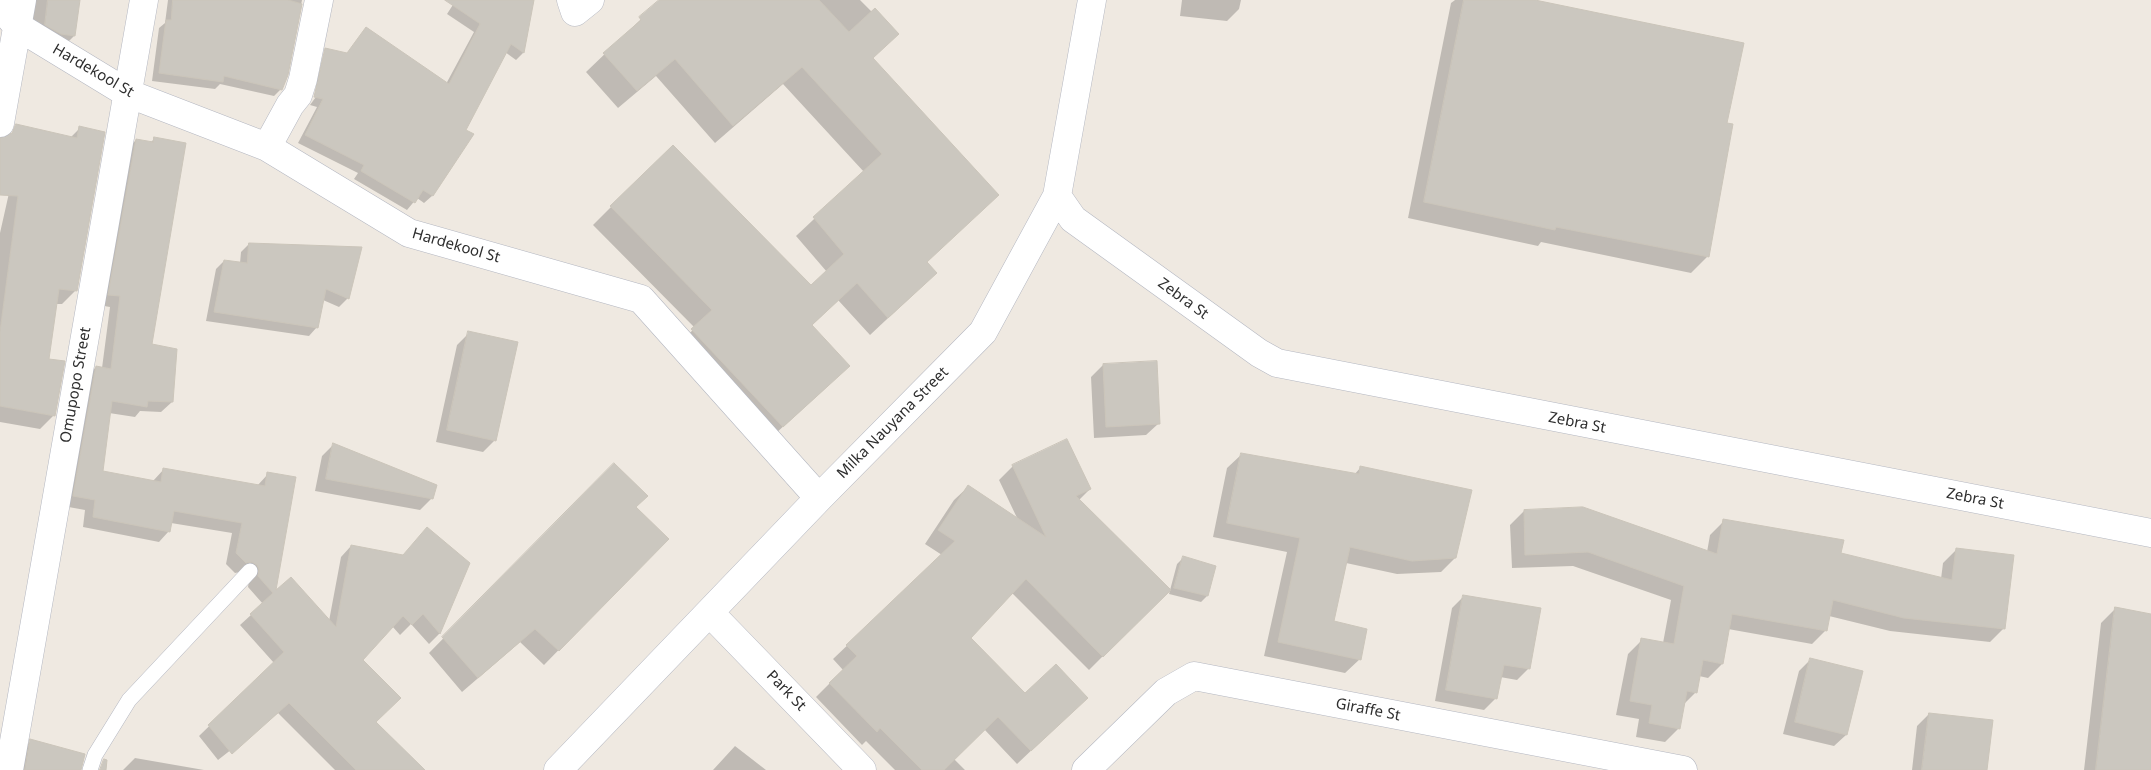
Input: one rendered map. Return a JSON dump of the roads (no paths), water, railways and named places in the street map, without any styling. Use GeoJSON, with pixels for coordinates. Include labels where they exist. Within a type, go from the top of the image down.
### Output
{"type":"FeatureCollection","features":[{"type":"Feature","properties":{"kind":"street","name":"Omupopo Street"},"geometry":{"type":"LineString","coordinates":[[9,770],[144,0]]}},
{"type":"Feature","properties":{"kind":"street"},"geometry":{"type":"LineString","coordinates":[[267,147],[301,87],[319,0]]}},
{"type":"Feature","properties":{"kind":"street"},"geometry":{"type":"LineString","coordinates":[[570,0],[575,12],[590,0]]}},
{"type":"Feature","properties":{"kind":"street","name":"Milka Nauyana Street"},"geometry":{"type":"LineString","coordinates":[[558,770],[819,498],[983,332],[1057,196],[1092,0]]}},
{"type":"Feature","properties":{"kind":"street","name":"Hardekool St"},"geometry":{"type":"LineString","coordinates":[[13,11],[127,94],[267,147],[409,233],[641,299],[819,498]]}},
{"type":"Feature","properties":{"kind":"street"},"geometry":{"type":"LineString","coordinates":[[0,123],[13,11]]}},
{"type":"Feature","properties":{"kind":"street","name":"Zebra St"},"geometry":{"type":"LineString","coordinates":[[1057,196],[1073,219],[1259,353],[1277,363],[2151,533]]}},
{"type":"Feature","properties":{"kind":"street","name":"Park St"},"geometry":{"type":"LineString","coordinates":[[710,613],[862,770]]}},
{"type":"Feature","properties":{"kind":"street","name":"Giraffe St"},"geometry":{"type":"LineString","coordinates":[[1086,770],[1166,692],[1194,676],[1683,770]]}},
{"type":"Feature","properties":{"kind":"lane"},"geometry":{"type":"LineString","coordinates":[[90,770],[95,755],[129,700],[250,571]]}}]}
